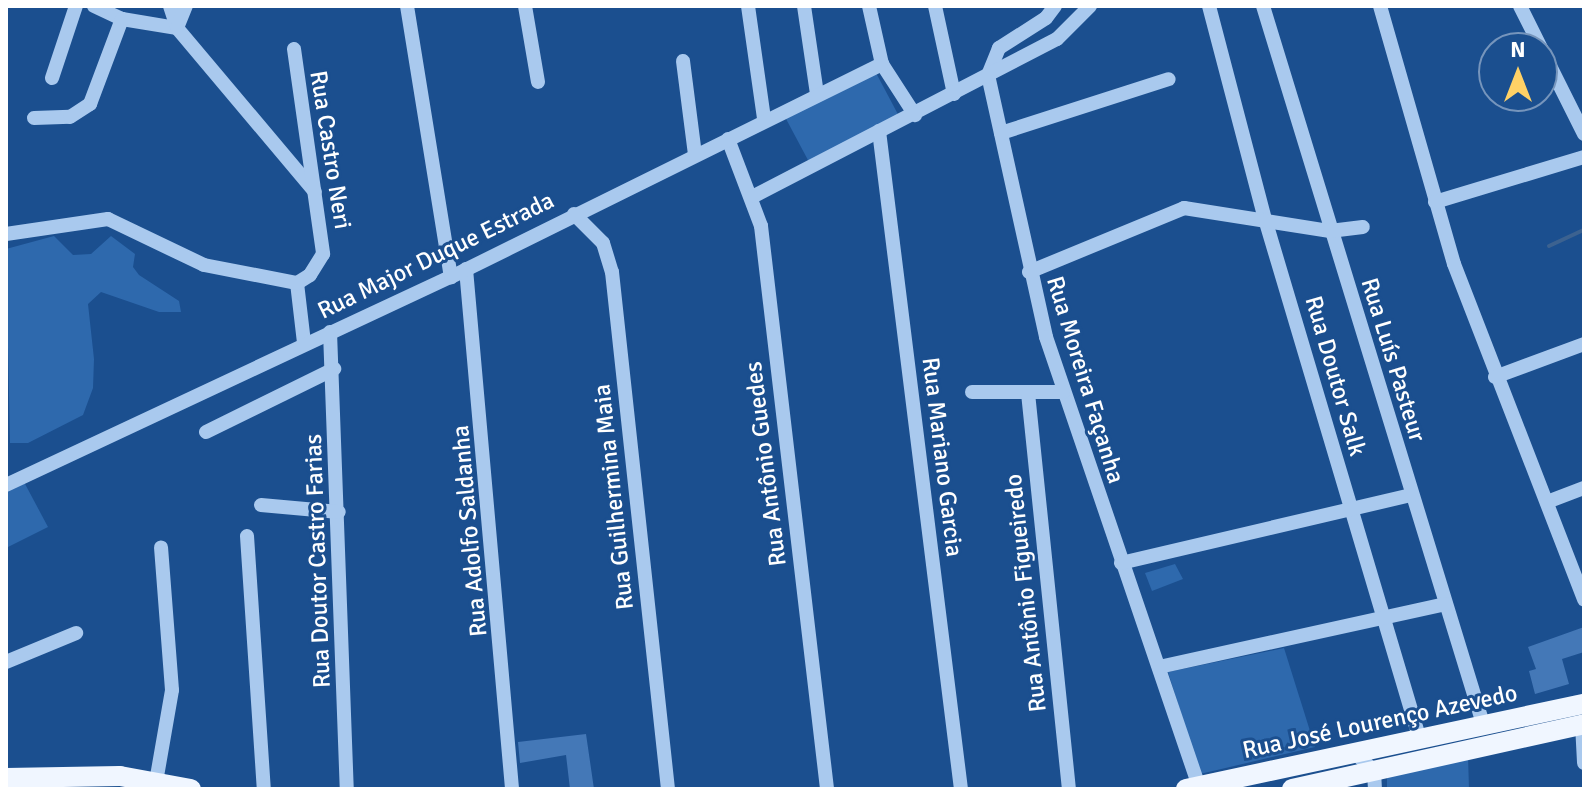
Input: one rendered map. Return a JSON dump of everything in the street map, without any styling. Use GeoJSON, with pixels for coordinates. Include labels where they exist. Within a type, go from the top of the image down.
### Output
{"type":"FeatureCollection","features":[{"type":"Feature","properties":{"kind":"main road","name":"Rua José Lourenço Azevedo"},"geometry":{"type":"LineString","coordinates":[[1192,787],[1484,727],[1583,717]]}},
{"type":"Feature","properties":{"kind":"main road","name":"Rua José Lourenço Azevedo"},"geometry":{"type":"LineString","coordinates":[[1292,789],[1375,780],[1583,717]]}},
{"type":"Feature","properties":{"kind":"main road"},"geometry":{"type":"LineString","coordinates":[[6,778],[164,786]]}},
{"type":"Feature","properties":{"kind":"street"},"geometry":{"type":"LineString","coordinates":[[52,78],[76,6]]}},
{"type":"Feature","properties":{"kind":"street"},"geometry":{"type":"LineString","coordinates":[[94,6],[122,19],[177,28]]}},
{"type":"Feature","properties":{"kind":"street"},"geometry":{"type":"LineString","coordinates":[[170,6],[177,28],[315,192]]}},
{"type":"Feature","properties":{"kind":"street"},"geometry":{"type":"LineString","coordinates":[[177,28],[186,6]]}},
{"type":"Feature","properties":{"kind":"street"},"geometry":{"type":"LineString","coordinates":[[407,6],[451,277]]}},
{"type":"Feature","properties":{"kind":"street"},"geometry":{"type":"LineString","coordinates":[[525,6],[538,82]]}},
{"type":"Feature","properties":{"kind":"street"},"geometry":{"type":"LineString","coordinates":[[748,6],[764,118]]}},
{"type":"Feature","properties":{"kind":"street"},"geometry":{"type":"LineString","coordinates":[[804,6],[817,94]]}},
{"type":"Feature","properties":{"kind":"street"},"geometry":{"type":"LineString","coordinates":[[869,6],[882,64],[915,115]]}},
{"type":"Feature","properties":{"kind":"street"},"geometry":{"type":"LineString","coordinates":[[935,6],[954,94]]}},
{"type":"Feature","properties":{"kind":"street"},"geometry":{"type":"LineString","coordinates":[[988,75],[999,48],[1046,18],[1055,6]]}},
{"type":"Feature","properties":{"kind":"street"},"geometry":{"type":"LineString","coordinates":[[754,196],[1057,39],[1090,6]]}},
{"type":"Feature","properties":{"kind":"street","name":"Rua Doutor Salk"},"geometry":{"type":"LineString","coordinates":[[1209,6],[1210,24],[1265,219],[1420,740]]}},
{"type":"Feature","properties":{"kind":"street","name":"Rua Luís Pasteur"},"geometry":{"type":"LineString","coordinates":[[1263,6],[1484,727]]}},
{"type":"Feature","properties":{"kind":"street"},"geometry":{"type":"LineString","coordinates":[[1380,6],[1435,202],[1495,377],[1584,600]]}},
{"type":"Feature","properties":{"kind":"street"},"geometry":{"type":"LineString","coordinates":[[1520,6],[1533,32]]}},
{"type":"Feature","properties":{"kind":"street"},"geometry":{"type":"LineString","coordinates":[[34,118],[70,117],[90,104],[122,19]]}},
{"type":"Feature","properties":{"kind":"street","name":"Rua Castro Neri"},"geometry":{"type":"LineString","coordinates":[[294,49],[323,254],[310,275],[297,283]]}},
{"type":"Feature","properties":{"kind":"street"},"geometry":{"type":"LineString","coordinates":[[683,61],[695,155]]}},
{"type":"Feature","properties":{"kind":"street","name":"Rua Major Duque Estrada"},"geometry":{"type":"LineString","coordinates":[[6,485],[304,343],[451,277],[728,139],[764,118],[882,64]]}},
{"type":"Feature","properties":{"kind":"street","name":"Rua Moreira Façanha"},"geometry":{"type":"LineString","coordinates":[[988,75],[1029,272],[1063,392],[1159,667],[1192,787]]}},
{"type":"Feature","properties":{"kind":"street"},"geometry":{"type":"LineString","coordinates":[[1001,133],[1169,79]]}},
{"type":"Feature","properties":{"kind":"street"},"geometry":{"type":"LineString","coordinates":[[1558,81],[1584,134]]}},
{"type":"Feature","properties":{"kind":"street","name":"Rua Mariano Garcia"},"geometry":{"type":"LineString","coordinates":[[879,131],[961,789]]}},
{"type":"Feature","properties":{"kind":"street","name":"Rua Antônio Guedes"},"geometry":{"type":"LineString","coordinates":[[728,139],[754,196],[827,789]]}},
{"type":"Feature","properties":{"kind":"street"},"geometry":{"type":"LineString","coordinates":[[1435,202],[1584,157]]}},
{"type":"Feature","properties":{"kind":"street"},"geometry":{"type":"LineString","coordinates":[[1029,272],[1184,208],[1330,231],[1363,227]]}},
{"type":"Feature","properties":{"kind":"street","name":"Rua Guilhermina Maia"},"geometry":{"type":"LineString","coordinates":[[574,214],[603,243],[612,272],[668,789]]}},
{"type":"Feature","properties":{"kind":"street"},"geometry":{"type":"LineString","coordinates":[[7,232],[108,219],[204,265],[297,283],[304,343]]}},
{"type":"Feature","properties":{"kind":"street","name":"Rua Adolfo Saldanha"},"geometry":{"type":"LineString","coordinates":[[466,269],[512,789]]}},
{"type":"Feature","properties":{"kind":"street","name":"Rua Doutor Castro Farias"},"geometry":{"type":"LineString","coordinates":[[330,332],[334,369],[347,789]]}},
{"type":"Feature","properties":{"kind":"street"},"geometry":{"type":"LineString","coordinates":[[1495,377],[1584,344]]}},
{"type":"Feature","properties":{"kind":"street"},"geometry":{"type":"LineString","coordinates":[[206,432],[334,369]]}},
{"type":"Feature","properties":{"kind":"street"},"geometry":{"type":"LineString","coordinates":[[972,392],[1063,392]]}},
{"type":"Feature","properties":{"kind":"street","name":"Rua Antônio Figueiredo"},"geometry":{"type":"LineString","coordinates":[[1028,393],[1069,789]]}},
{"type":"Feature","properties":{"kind":"street"},"geometry":{"type":"LineString","coordinates":[[1547,502],[1584,488]]}},
{"type":"Feature","properties":{"kind":"street"},"geometry":{"type":"LineString","coordinates":[[1121,563],[1412,495]]}},
{"type":"Feature","properties":{"kind":"street"},"geometry":{"type":"LineString","coordinates":[[261,505],[339,512]]}},
{"type":"Feature","properties":{"kind":"street"},"geometry":{"type":"LineString","coordinates":[[247,536],[264,789]]}},
{"type":"Feature","properties":{"kind":"street"},"geometry":{"type":"LineString","coordinates":[[161,547],[172,690],[164,786]]}},
{"type":"Feature","properties":{"kind":"street"},"geometry":{"type":"LineString","coordinates":[[1159,667],[1445,604]]}},
{"type":"Feature","properties":{"kind":"street"},"geometry":{"type":"LineString","coordinates":[[6,662],[76,633]]}},
{"type":"Feature","properties":{"kind":"street"},"geometry":{"type":"LineString","coordinates":[[1583,717],[1584,763]]}},
{"type":"Feature","properties":{"kind":"street"},"geometry":{"type":"LineString","coordinates":[[1356,754],[1375,780]]}},
{"type":"Feature","properties":{"kind":"shaded area"},"geometry":{"type":"Polygon","coordinates":[[[875,71],[898,115],[809,163],[786,118],[875,71]]]}},
{"type":"Feature","properties":{"kind":"shaded area"},"geometry":{"type":"Polygon","coordinates":[[[54,236],[73,255],[91,254],[111,236],[135,254],[133,267],[139,275],[179,301],[181,312],[159,312],[101,292],[88,304],[94,359],[93,388],[83,415],[28,443],[10,443],[6,249],[54,236]]]}},
{"type":"Feature","properties":{"kind":"shaded area"},"geometry":{"type":"Polygon","coordinates":[[[24,482],[48,527],[6,548],[6,490],[24,482]]]}},
{"type":"Feature","properties":{"kind":"shaded area"},"geometry":{"type":"Polygon","coordinates":[[[1175,564],[1183,579],[1152,591],[1145,573],[1175,564]]]}},
{"type":"Feature","properties":{"kind":"shaded area"},"geometry":{"type":"Polygon","coordinates":[[[1284,648],[1315,747],[1200,774],[1168,672],[1284,648]]]}},
{"type":"Feature","properties":{"kind":"shaded area"},"geometry":{"type":"Polygon","coordinates":[[[1468,756],[1469,789],[1387,789],[1387,774],[1468,756]]]}},
{"type":"Feature","properties":{"kind":"building"},"geometry":{"type":"Polygon","coordinates":[[[1584,627],[1584,652],[1562,659],[1569,684],[1535,694],[1529,671],[1536,669],[1528,647],[1584,627]]]}},
{"type":"Feature","properties":{"kind":"building"},"geometry":{"type":"Polygon","coordinates":[[[586,734],[594,789],[570,789],[566,755],[520,763],[518,742],[586,734]]]}},
{"type":"Feature","properties":{"kind":"waterway"},"geometry":{"type":"LineString","coordinates":[[1549,246],[1584,230]]}}]}
